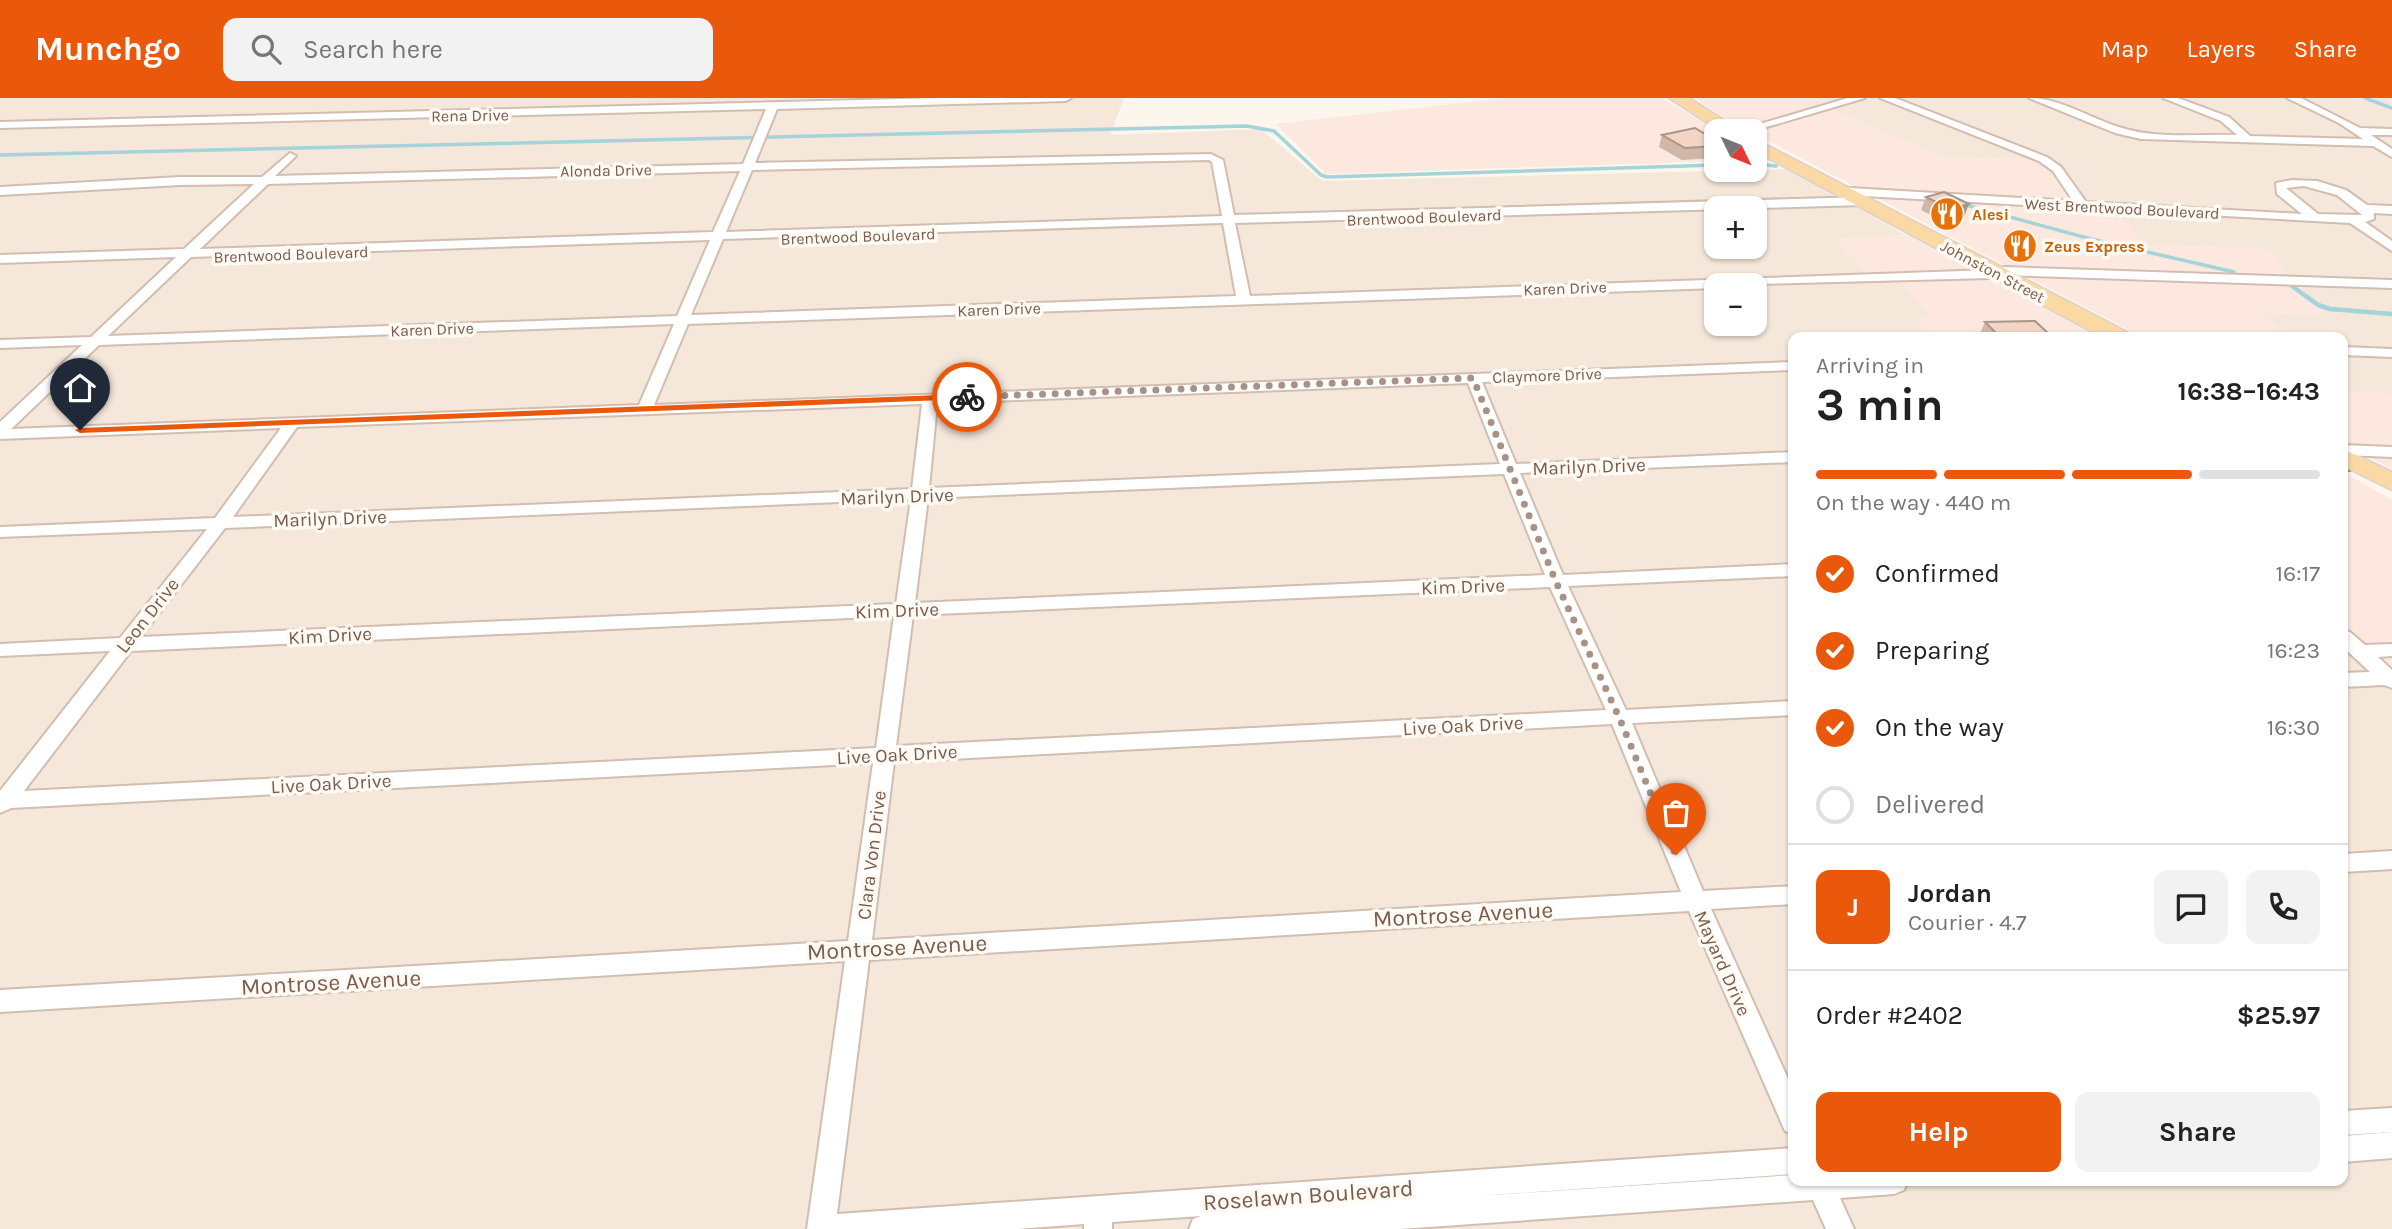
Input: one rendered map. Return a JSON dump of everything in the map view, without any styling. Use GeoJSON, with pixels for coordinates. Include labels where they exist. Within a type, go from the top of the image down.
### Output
{"type":"FeatureCollection","features":[{"type":"Feature","properties":{"kind":"main road"},"geometry":{"type":"LineString","coordinates":[[1677,98],[1712,119]]}},
{"type":"Feature","properties":{"kind":"main road","name":"Johnston Street"},"geometry":{"type":"LineString","coordinates":[[1768,151],[2110,332]]}},
{"type":"Feature","properties":{"kind":"main road"},"geometry":{"type":"LineString","coordinates":[[2348,459],[2392,482]]}},
{"type":"Feature","properties":{"kind":"street","name":"Rena Drive"},"geometry":{"type":"LineString","coordinates":[[0,125],[1066,98]]}},
{"type":"Feature","properties":{"kind":"street"},"geometry":{"type":"LineString","coordinates":[[1768,124],[1860,98]]}},
{"type":"Feature","properties":{"kind":"street"},"geometry":{"type":"LineString","coordinates":[[1885,98],[2043,159],[2057,169],[2083,206]]}},
{"type":"Feature","properties":{"kind":"street"},"geometry":{"type":"LineString","coordinates":[[2034,98],[2134,135],[2377,143]]}},
{"type":"Feature","properties":{"kind":"street"},"geometry":{"type":"LineString","coordinates":[[2168,98],[2225,119],[2248,139]]}},
{"type":"Feature","properties":{"kind":"street"},"geometry":{"type":"LineString","coordinates":[[2292,98],[2331,115],[2392,153]]}},
{"type":"Feature","properties":{"kind":"street"},"geometry":{"type":"LineString","coordinates":[[645,410],[773,106]]}},
{"type":"Feature","properties":{"kind":"street"},"geometry":{"type":"LineString","coordinates":[[2358,131],[2392,132]]}},
{"type":"Feature","properties":{"kind":"street"},"geometry":{"type":"LineString","coordinates":[[0,432],[262,179],[290,156]]}},
{"type":"Feature","properties":{"kind":"street","name":"Alonda Drive"},"geometry":{"type":"LineString","coordinates":[[0,191],[128,183],[262,179],[1213,158],[1217,160],[1228,221]]}},
{"type":"Feature","properties":{"kind":"street"},"geometry":{"type":"LineString","coordinates":[[2315,218],[2281,191],[2280,186],[2319,185],[2346,193],[2370,214],[2369,218],[2352,219]]}},
{"type":"Feature","properties":{"kind":"street","name":"West Brentwood Boulevard"},"geometry":{"type":"LineString","coordinates":[[1854,197],[2352,219]]}},
{"type":"Feature","properties":{"kind":"street","name":"Brentwood Boulevard"},"geometry":{"type":"LineString","coordinates":[[0,261],[1228,221],[1640,211],[1854,197]]}},
{"type":"Feature","properties":{"kind":"street"},"geometry":{"type":"LineString","coordinates":[[2365,209],[2392,210]]}},
{"type":"Feature","properties":{"kind":"street"},"geometry":{"type":"LineString","coordinates":[[2352,219],[2392,247]]}},
{"type":"Feature","properties":{"kind":"street"},"geometry":{"type":"LineString","coordinates":[[1228,221],[1244,301]]}},
{"type":"Feature","properties":{"kind":"street","name":"Karen Drive"},"geometry":{"type":"LineString","coordinates":[[0,344],[1997,272],[2392,284]]}},
{"type":"Feature","properties":{"kind":"street"},"geometry":{"type":"LineString","coordinates":[[2348,351],[2392,353]]}},
{"type":"Feature","properties":{"kind":"street","name":"Claymore Drive"},"geometry":{"type":"LineString","coordinates":[[0,432],[1788,366]]}},
{"type":"Feature","properties":{"kind":"street","name":"Mayard Drive"},"geometry":{"type":"LineString","coordinates":[[1473,378],[1556,582],[1619,717],[1696,901],[1788,1108]]}},
{"type":"Feature","properties":{"kind":"street","name":"Clara Von Drive"},"geometry":{"type":"LineString","coordinates":[[822,1229],[883,755],[920,495],[930,398]]}},
{"type":"Feature","properties":{"kind":"street","name":"Leon Drive"},"geometry":{"type":"LineString","coordinates":[[2,802],[220,523],[293,422]]}},
{"type":"Feature","properties":{"kind":"street"},"geometry":{"type":"LineString","coordinates":[[2348,450],[2392,452]]}},
{"type":"Feature","properties":{"kind":"street","name":"Marilyn Drive"},"geometry":{"type":"LineString","coordinates":[[0,532],[1788,457]]}},
{"type":"Feature","properties":{"kind":"street","name":"Kim Drive"},"geometry":{"type":"LineString","coordinates":[[0,650],[1788,570]]}},
{"type":"Feature","properties":{"kind":"street"},"geometry":{"type":"LineString","coordinates":[[2348,640],[2390,679]]}},
{"type":"Feature","properties":{"kind":"street"},"geometry":{"type":"LineString","coordinates":[[2361,652],[2392,650]]}},
{"type":"Feature","properties":{"kind":"street"},"geometry":{"type":"LineString","coordinates":[[2348,680],[2390,679]]}},
{"type":"Feature","properties":{"kind":"street","name":"Live Oak Drive"},"geometry":{"type":"LineString","coordinates":[[2,802],[1788,708]]}},
{"type":"Feature","properties":{"kind":"street"},"geometry":{"type":"LineString","coordinates":[[2348,863],[2392,860]]}},
{"type":"Feature","properties":{"kind":"street","name":"Montrose Avenue"},"geometry":{"type":"LineString","coordinates":[[0,1001],[1788,895]]}},
{"type":"Feature","properties":{"kind":"street"},"geometry":{"type":"LineString","coordinates":[[2348,1123],[2392,1120]]}},
{"type":"Feature","properties":{"kind":"street"},"geometry":{"type":"LineString","coordinates":[[2348,1149],[2392,1145]]}},
{"type":"Feature","properties":{"kind":"street","name":"Roselawn Boulevard"},"geometry":{"type":"LineString","coordinates":[[1202,1229],[1328,1207],[1561,1177],[1788,1161]]}},
{"type":"Feature","properties":{"kind":"street"},"geometry":{"type":"LineString","coordinates":[[1561,1177],[1568,1204]]}},
{"type":"Feature","properties":{"kind":"street","name":"Roselawn Boulevard"},"geometry":{"type":"LineString","coordinates":[[822,1229],[1328,1207],[1568,1204],[1796,1186]]}},
{"type":"Feature","properties":{"kind":"street"},"geometry":{"type":"LineString","coordinates":[[1822,1186],[1840,1229]]}},
{"type":"Feature","properties":{"kind":"shaded area"},"geometry":{"type":"Polygon","coordinates":[[[0,98],[1124,98],[1110,135],[1261,129],[1322,181],[1704,171],[1704,182],[1768,182],[1768,169],[1787,169],[1906,235],[1836,239],[1898,280],[1933,317],[1916,318],[1929,332],[1788,332],[1788,1186],[2348,1186],[2348,649],[2392,691],[2392,1229],[0,1229],[0,98]]]}},
{"type":"Feature","properties":{"kind":"shaded area"},"geometry":{"type":"Polygon","coordinates":[[[1505,98],[1661,98],[1704,122],[1704,161],[1326,174],[1276,124],[1505,98]]]}},
{"type":"Feature","properties":{"kind":"shaded area"},"geometry":{"type":"Polygon","coordinates":[[[1695,98],[1820,98],[1841,107],[1833,110],[1945,157],[2041,160],[2050,166],[2078,205],[2111,207],[2144,244],[2268,250],[2324,315],[2264,313],[2282,332],[2133,332],[1768,141],[1768,119],[1726,119],[1695,98]]]}},
{"type":"Feature","properties":{"kind":"shaded area"},"geometry":{"type":"Polygon","coordinates":[[[1820,98],[2392,98],[2392,394],[2348,393],[2348,332],[2282,332],[2263,313],[2323,314],[2268,250],[2144,244],[2111,207],[2078,205],[2041,160],[1945,157],[1831,110],[1840,107],[1820,98]]]}},
{"type":"Feature","properties":{"kind":"shaded area"},"geometry":{"type":"Polygon","coordinates":[[[1909,235],[2091,332],[1928,332],[1915,318],[1933,316],[1898,280],[1873,281],[1835,239],[1909,235]]]}},
{"type":"Feature","properties":{"kind":"shaded area"},"geometry":{"type":"Polygon","coordinates":[[[2348,393],[2392,394],[2392,469],[2348,447],[2348,393]]]}},
{"type":"Feature","properties":{"kind":"shaded area"},"geometry":{"type":"Polygon","coordinates":[[[2348,475],[2392,500],[2392,691],[2348,649],[2348,475]]]}},
{"type":"Feature","properties":{"kind":"building"},"geometry":{"type":"Polygon","coordinates":[[[1695,128],[1704,133],[1704,147],[1685,148],[1662,135],[1695,128]]]}},
{"type":"Feature","properties":{"kind":"building"},"geometry":{"type":"Polygon","coordinates":[[[1944,192],[1969,204],[1950,209],[1926,197],[1944,192]]]}},
{"type":"Feature","properties":{"kind":"building"},"geometry":{"type":"Polygon","coordinates":[[[2035,321],[2047,332],[1995,332],[1985,322],[2035,321]]]}},
{"type":"Feature","properties":{"kind":"waterway"},"geometry":{"type":"LineString","coordinates":[[2365,98],[2392,108]]}},
{"type":"Feature","properties":{"kind":"waterway"},"geometry":{"type":"LineString","coordinates":[[0,155],[1247,126],[1274,131],[1321,175],[1327,177],[1704,165]]}},
{"type":"Feature","properties":{"kind":"waterway"},"geometry":{"type":"LineString","coordinates":[[1768,165],[1776,166]]}},
{"type":"Feature","properties":{"kind":"waterway"},"geometry":{"type":"LineString","coordinates":[[1962,204],[2091,239],[2234,272]]}},
{"type":"Feature","properties":{"kind":"waterway"},"geometry":{"type":"LineString","coordinates":[[2294,288],[2292,286],[2318,305],[2330,309],[2392,314]]}},
{"type":"Feature","properties":{"kind":"way so far"},"geometry":{"type":"LineString","coordinates":[[967,397],[1473,378],[1556,582],[1619,717],[1676,855]]}},
{"type":"Feature","properties":{"kind":"place","name":"Alesi"},"geometry":{"type":"Point","coordinates":[1947,214]}},
{"type":"Feature","properties":{"kind":"place","name":"Zeus Express"},"geometry":{"type":"Point","coordinates":[2020,246]}},
{"type":"Feature","properties":{"kind":"route"},"geometry":{"type":"LineString","coordinates":[[80,430],[967,397]]}}]}
